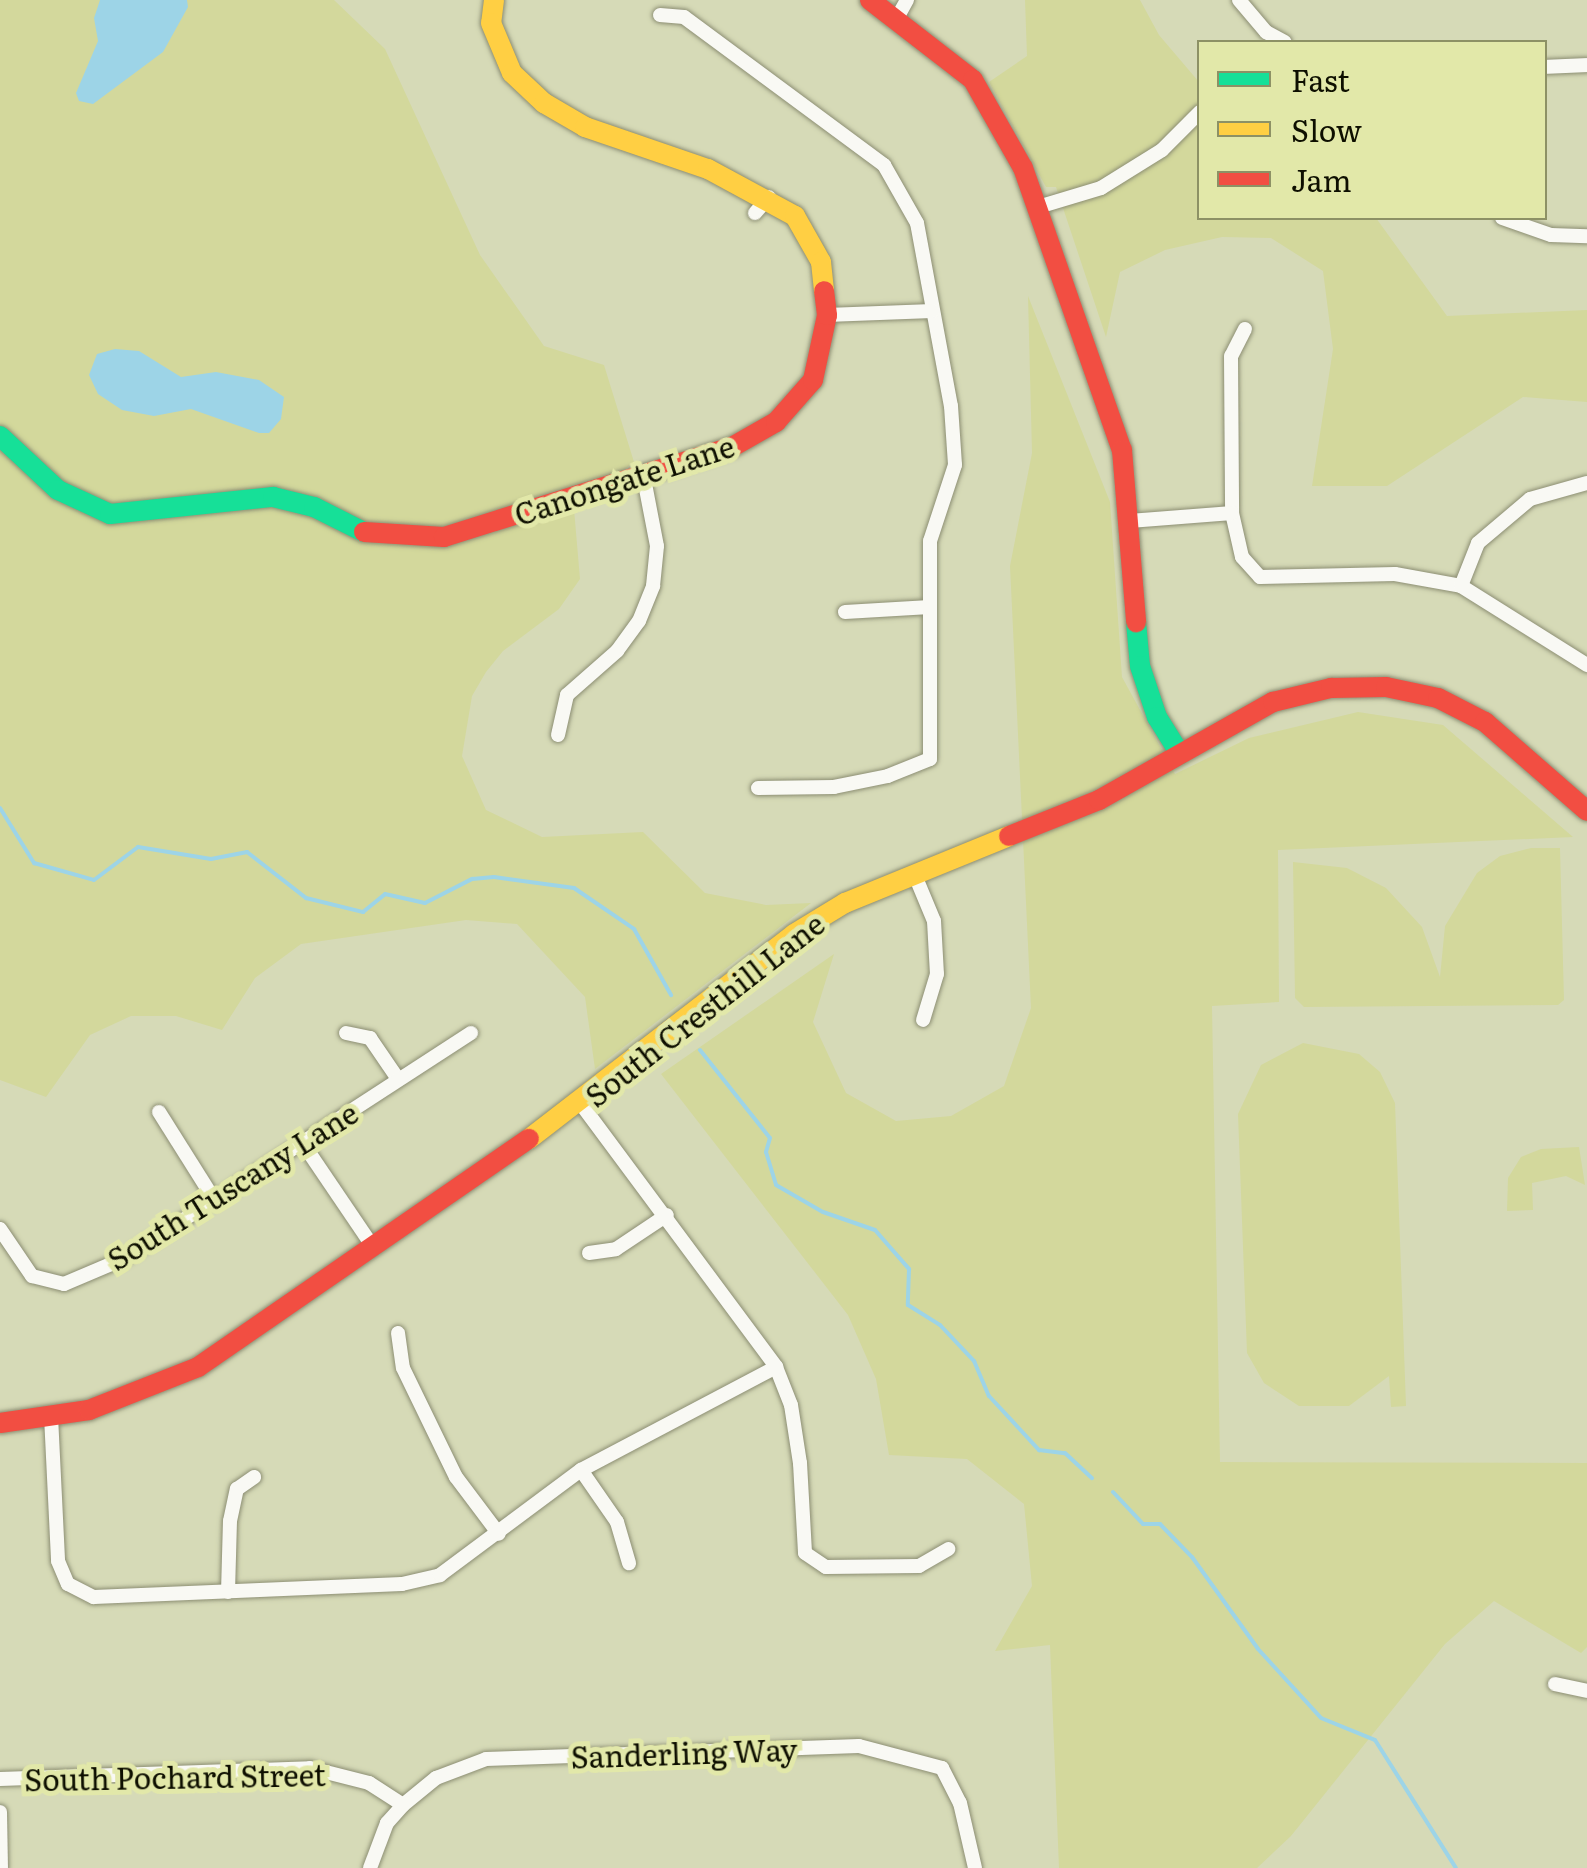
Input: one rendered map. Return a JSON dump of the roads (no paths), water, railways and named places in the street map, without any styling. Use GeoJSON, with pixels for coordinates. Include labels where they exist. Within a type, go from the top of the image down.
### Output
{"type":"FeatureCollection","features":[{"type":"Feature","properties":{"kind":"street","name":"Canongate Lane"},"geometry":{"type":"LineString","coordinates":[[0,436],[58,490],[110,514],[273,497],[390,540],[444,537],[732,447],[776,422],[813,380],[827,315],[821,262],[795,216],[762,205],[708,168],[585,127],[544,102],[512,72],[491,23],[494,0]]}},
{"type":"Feature","properties":{"kind":"street"},"geometry":{"type":"LineString","coordinates":[[870,0],[902,9],[972,80],[1005,128],[1038,207],[1112,419],[1130,521],[1140,666],[1157,716],[1180,754]]}},
{"type":"Feature","properties":{"kind":"street"},"geometry":{"type":"LineString","coordinates":[[1238,0],[1262,37]]}},
{"type":"Feature","properties":{"kind":"street"},"geometry":{"type":"LineString","coordinates":[[660,15],[684,16],[884,165],[917,223],[955,465],[930,541],[930,759],[834,787],[758,788]]}},
{"type":"Feature","properties":{"kind":"street"},"geometry":{"type":"LineString","coordinates":[[1547,67],[1587,66]]}},
{"type":"Feature","properties":{"kind":"street"},"geometry":{"type":"LineString","coordinates":[[1038,207],[1101,188],[1162,150],[1197,115]]}},
{"type":"Feature","properties":{"kind":"street"},"geometry":{"type":"LineString","coordinates":[[1508,220],[1551,235],[1587,236]]}},
{"type":"Feature","properties":{"kind":"street"},"geometry":{"type":"LineString","coordinates":[[827,315],[932,311]]}},
{"type":"Feature","properties":{"kind":"street"},"geometry":{"type":"LineString","coordinates":[[1245,329],[1231,356],[1232,513],[1242,557],[1260,576],[1394,574],[1461,586],[1587,665]]}},
{"type":"Feature","properties":{"kind":"street"},"geometry":{"type":"LineString","coordinates":[[558,735],[566,695],[616,651],[639,621],[652,586],[657,546],[643,473]]}},
{"type":"Feature","properties":{"kind":"street"},"geometry":{"type":"LineString","coordinates":[[1461,586],[1478,543],[1530,499],[1587,483]]}},
{"type":"Feature","properties":{"kind":"street"},"geometry":{"type":"LineString","coordinates":[[1130,521],[1232,513]]}},
{"type":"Feature","properties":{"kind":"street"},"geometry":{"type":"LineString","coordinates":[[845,612],[930,607]]}},
{"type":"Feature","properties":{"kind":"street","name":"South Cresthill Lane"},"geometry":{"type":"LineString","coordinates":[[0,1422],[116,1402],[198,1367],[581,1104],[794,934],[914,872],[1064,817],[1180,754],[1241,715],[1287,697],[1331,688],[1400,689],[1438,698],[1485,722],[1587,811]]}},
{"type":"Feature","properties":{"kind":"street"},"geometry":{"type":"LineString","coordinates":[[914,872],[934,921],[937,974],[924,1020]]}},
{"type":"Feature","properties":{"kind":"street"},"geometry":{"type":"LineString","coordinates":[[346,1033],[370,1038],[398,1079]]}},
{"type":"Feature","properties":{"kind":"street","name":"South Tuscany Lane"},"geometry":{"type":"LineString","coordinates":[[0,1229],[32,1276],[64,1284],[123,1259],[471,1033]]}},
{"type":"Feature","properties":{"kind":"street"},"geometry":{"type":"LineString","coordinates":[[581,1104],[776,1366],[791,1404],[800,1463],[805,1553],[826,1567],[919,1566],[948,1549]]}},
{"type":"Feature","properties":{"kind":"street"},"geometry":{"type":"LineString","coordinates":[[160,1112],[215,1200]]}},
{"type":"Feature","properties":{"kind":"street"},"geometry":{"type":"LineString","coordinates":[[304,1144],[373,1247]]}},
{"type":"Feature","properties":{"kind":"street"},"geometry":{"type":"LineString","coordinates":[[590,1254],[616,1248],[667,1215]]}},
{"type":"Feature","properties":{"kind":"street"},"geometry":{"type":"LineString","coordinates":[[398,1333],[403,1368],[456,1477],[499,1534]]}},
{"type":"Feature","properties":{"kind":"street"},"geometry":{"type":"LineString","coordinates":[[51,1416],[58,1562],[68,1584],[94,1597],[402,1584],[440,1575],[581,1470],[776,1366]]}},
{"type":"Feature","properties":{"kind":"street"},"geometry":{"type":"LineString","coordinates":[[581,1470],[617,1522],[629,1563]]}},
{"type":"Feature","properties":{"kind":"street"},"geometry":{"type":"LineString","coordinates":[[228,1592],[230,1521],[237,1488],[254,1477]]}},
{"type":"Feature","properties":{"kind":"street"},"geometry":{"type":"LineString","coordinates":[[1555,1684],[1587,1691]]}},
{"type":"Feature","properties":{"kind":"street","name":"Sanderling Way"},"geometry":{"type":"LineString","coordinates":[[370,1868],[387,1824],[402,1805],[436,1778],[486,1759],[859,1746],[942,1768],[960,1803],[975,1868]]}},
{"type":"Feature","properties":{"kind":"street","name":"South Pochard Street"},"geometry":{"type":"LineString","coordinates":[[0,1779],[310,1768],[369,1783],[402,1805]]}},
{"type":"Feature","properties":{"kind":"street"},"geometry":{"type":"LineString","coordinates":[[0,1812],[1,1868]]}},
{"type":"Feature","properties":{"kind":"water"},"geometry":{"type":"Polygon","coordinates":[[[100,0],[187,0],[188,7],[163,52],[93,104],[79,101],[76,93],[98,41],[94,18],[100,0]]]}},
{"type":"Feature","properties":{"kind":"water"},"geometry":{"type":"Polygon","coordinates":[[[115,349],[139,351],[181,377],[216,372],[259,380],[284,397],[281,419],[269,433],[259,433],[191,409],[154,416],[122,410],[98,394],[89,375],[97,354],[115,349]]]}},
{"type":"Feature","properties":{"kind":"waterway"},"geometry":{"type":"LineString","coordinates":[[0,808],[34,863],[94,880],[138,847],[211,859],[247,852],[306,898],[363,912],[385,894],[425,903],[472,879],[494,877],[574,888],[634,929],[671,995]]}},
{"type":"Feature","properties":{"kind":"waterway"},"geometry":{"type":"LineString","coordinates":[[700,1050],[770,1138],[766,1152],[776,1185],[823,1212],[875,1230],[909,1269],[908,1305],[940,1325],[974,1361],[989,1396],[1039,1450],[1065,1453],[1092,1478]]}},
{"type":"Feature","properties":{"kind":"waterway"},"geometry":{"type":"LineString","coordinates":[[1113,1492],[1143,1524],[1160,1524],[1192,1557],[1258,1649],[1321,1718],[1375,1740],[1456,1868]]}}]}
